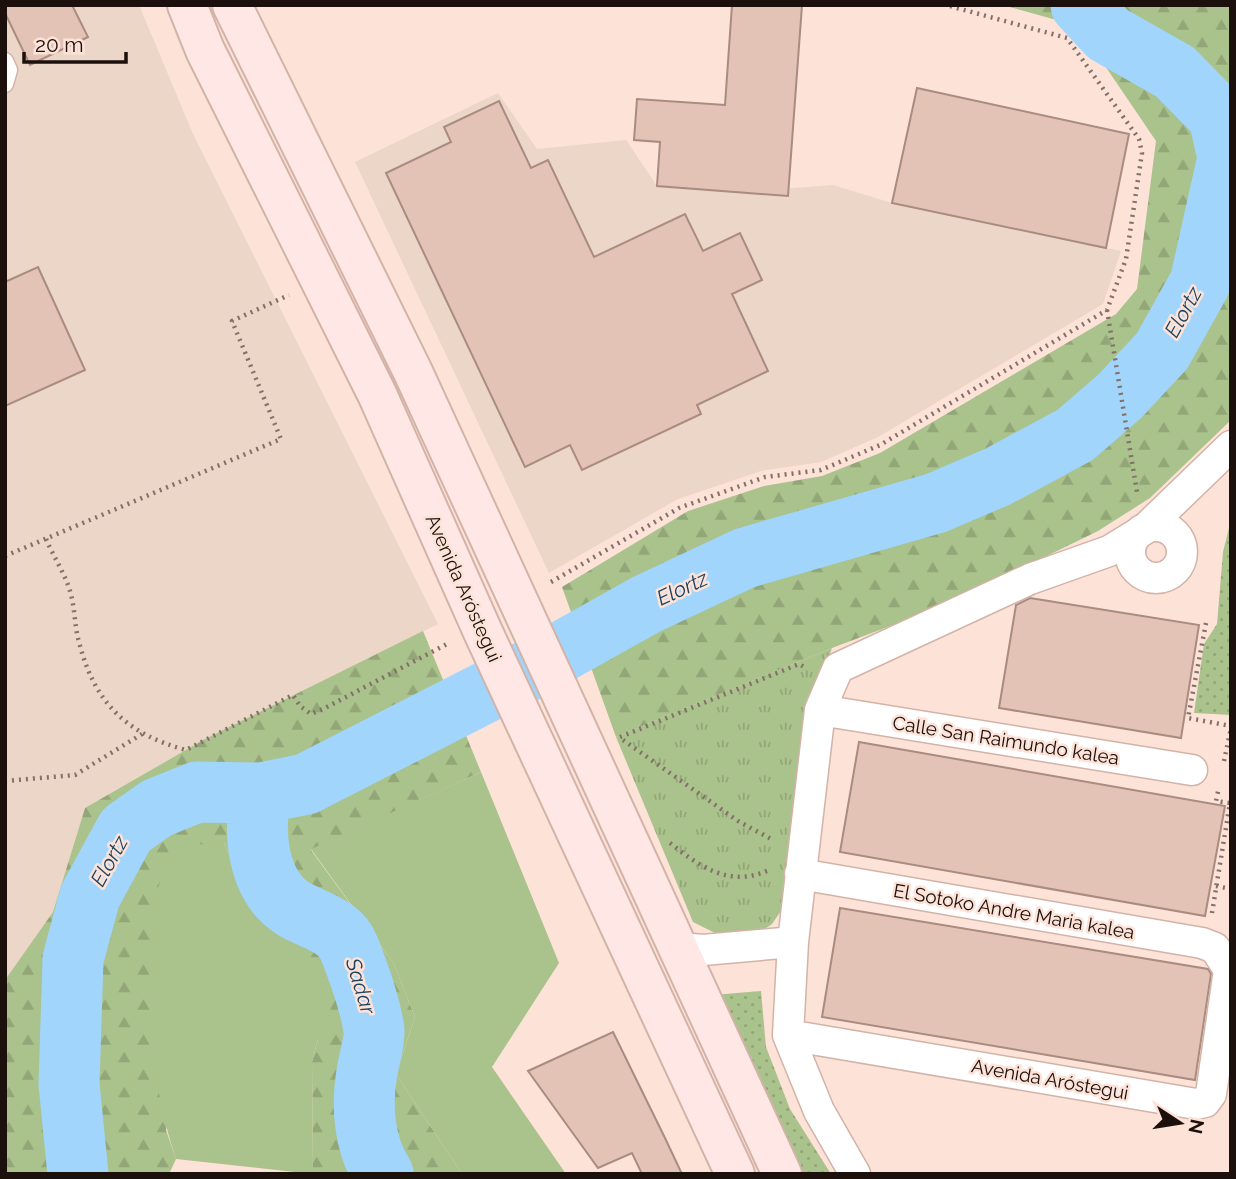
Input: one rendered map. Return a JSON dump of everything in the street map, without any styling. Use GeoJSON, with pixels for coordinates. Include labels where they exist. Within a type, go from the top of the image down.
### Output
{"type":"FeatureCollection","features":[{"type":"Feature","properties":{"kind":"main road","name":"Avenida Aróstegui"},"geometry":{"type":"LineString","coordinates":[[187,5],[205,50],[377,394],[483,632],[553,777],[735,1174]]}},
{"type":"Feature","properties":{"kind":"main road"},"geometry":{"type":"LineString","coordinates":[[232,5],[413,372],[782,1174]]}},
{"type":"Feature","properties":{"kind":"street"},"geometry":{"type":"LineString","coordinates":[[1149,577],[1141,574],[1130,559],[1132,542],[1231,446]]}},
{"type":"Feature","properties":{"kind":"street"},"geometry":{"type":"LineString","coordinates":[[1079,562],[1158,578],[1173,571],[1181,557],[1179,541],[1201,477]]}},
{"type":"Feature","properties":{"kind":"street"},"geometry":{"type":"LineString","coordinates":[[855,1174],[819,1111],[789,1035],[793,942],[788,868],[820,710],[838,668],[1030,579],[1109,551],[1144,529],[1161,527],[1175,535],[1179,541]]}},
{"type":"Feature","properties":{"kind":"street","name":"Calle San Raimundo kalea"},"geometry":{"type":"LineString","coordinates":[[820,710],[1207,773]]}},
{"type":"Feature","properties":{"kind":"street","name":"El Sotoko Andre Maria kalea"},"geometry":{"type":"LineString","coordinates":[[788,868],[1202,943],[1215,948],[1223,957]]}},
{"type":"Feature","properties":{"kind":"street"},"geometry":{"type":"LineString","coordinates":[[680,948],[703,950],[793,942]]}},
{"type":"Feature","properties":{"kind":"street","name":"Avenida Aróstegui"},"geometry":{"type":"LineString","coordinates":[[789,1035],[921,1064],[1195,1109],[1211,1094],[1229,970],[1223,957]]}},
{"type":"Feature","properties":{"kind":"lane"},"geometry":{"type":"LineString","coordinates":[[5,61],[9,70],[5,84]]}},
{"type":"Feature","properties":{"kind":"path"},"geometry":{"type":"LineString","coordinates":[[946,5],[1067,38],[1139,139],[1142,153],[1126,258],[1107,310],[1138,500]]}},
{"type":"Feature","properties":{"kind":"path"},"geometry":{"type":"LineString","coordinates":[[5,556],[281,439],[232,321],[290,295]]}},
{"type":"Feature","properties":{"kind":"path"},"geometry":{"type":"LineString","coordinates":[[551,582],[680,508],[765,477],[821,470],[880,446],[1107,310]]}},
{"type":"Feature","properties":{"kind":"path"},"geometry":{"type":"LineString","coordinates":[[46,539],[72,596],[79,641],[96,692],[132,728],[159,743],[186,750],[293,695],[300,706],[312,713],[439,648]]}},
{"type":"Feature","properties":{"kind":"path"},"geometry":{"type":"LineString","coordinates":[[1206,623],[1188,718],[1231,727],[1223,763]]}},
{"type":"Feature","properties":{"kind":"path"},"geometry":{"type":"LineString","coordinates":[[779,842],[738,821],[620,737],[799,664],[806,668]]}},
{"type":"Feature","properties":{"kind":"path"},"geometry":{"type":"LineString","coordinates":[[5,781],[75,775],[143,734]]}},
{"type":"Feature","properties":{"kind":"path"},"geometry":{"type":"LineString","coordinates":[[1207,773],[1216,801],[1230,803],[1210,921]]}},
{"type":"Feature","properties":{"kind":"path"},"geometry":{"type":"LineString","coordinates":[[666,839],[705,869],[729,877],[750,877],[788,868]]}},
{"type":"Feature","properties":{"kind":"path"},"geometry":{"type":"LineString","coordinates":[[1216,886],[1231,889]]}},
{"type":"Feature","properties":{"kind":"shaded area"},"geometry":{"type":"Polygon","coordinates":[[[5,5],[139,5],[193,134],[438,624],[205,739],[85,808],[53,912],[5,980],[5,5]]]}},
{"type":"Feature","properties":{"kind":"shaded area"},"geometry":{"type":"Polygon","coordinates":[[[498,93],[537,149],[626,140],[657,186],[767,190],[833,185],[892,203],[1121,251],[1103,304],[878,437],[821,462],[761,471],[678,499],[549,573],[355,162],[498,93]]]}},
{"type":"Feature","properties":{"kind":"green space"},"geometry":{"type":"Polygon","coordinates":[[[1003,5],[1231,5],[1231,420],[1150,498],[1098,531],[946,605],[832,648],[616,737],[562,587],[688,511],[764,486],[822,476],[880,453],[1116,314],[1137,289],[1156,141],[1078,26],[1003,5]]]}},
{"type":"Feature","properties":{"kind":"green space"},"geometry":{"type":"Polygon","coordinates":[[[1231,520],[1231,715],[1194,713],[1204,644],[1217,624],[1223,552],[1231,520]]]}},
{"type":"Feature","properties":{"kind":"green space"},"geometry":{"type":"Polygon","coordinates":[[[423,631],[481,772],[311,850],[394,964],[415,1017],[396,1074],[462,1174],[313,1174],[312,1062],[318,1039],[300,930],[255,912],[224,843],[166,1130],[176,1159],[169,1174],[5,1174],[5,980],[53,912],[85,808],[205,739],[423,631]]]}},
{"type":"Feature","properties":{"kind":"green space"},"geometry":{"type":"Polygon","coordinates":[[[832,648],[822,675],[783,908],[772,924],[750,939],[715,933],[693,922],[616,737],[832,648]]]}},
{"type":"Feature","properties":{"kind":"green space"},"geometry":{"type":"Polygon","coordinates":[[[481,772],[559,963],[492,1067],[566,1174],[462,1174],[396,1074],[415,1017],[394,964],[311,849],[481,772]]]}},
{"type":"Feature","properties":{"kind":"green space"},"geometry":{"type":"Polygon","coordinates":[[[224,843],[255,912],[300,930],[334,1019],[318,1039],[312,1062],[313,1174],[176,1159],[168,1131],[156,1073],[150,1013],[149,954],[154,905],[170,846],[224,843]]]}},
{"type":"Feature","properties":{"kind":"green space"},"geometry":{"type":"Polygon","coordinates":[[[761,991],[766,1047],[790,1109],[831,1174],[801,1174],[701,996],[761,991]]]}},
{"type":"Feature","properties":{"kind":"building"},"geometry":{"type":"Polygon","coordinates":[[[5,5],[72,5],[88,37],[30,65],[5,13],[5,5]]]}},
{"type":"Feature","properties":{"kind":"building"},"geometry":{"type":"Polygon","coordinates":[[[732,5],[802,5],[788,196],[657,186],[660,142],[634,140],[637,99],[725,105],[732,5]]]}},
{"type":"Feature","properties":{"kind":"building"},"geometry":{"type":"Polygon","coordinates":[[[917,88],[1129,134],[1106,248],[892,203],[917,88]]]}},
{"type":"Feature","properties":{"kind":"building"},"geometry":{"type":"Polygon","coordinates":[[[499,101],[531,168],[548,160],[594,257],[685,214],[703,251],[740,233],[762,280],[732,294],[768,371],[697,405],[701,414],[582,470],[570,445],[525,467],[386,173],[451,142],[444,127],[499,101]]]}},
{"type":"Feature","properties":{"kind":"building"},"geometry":{"type":"Polygon","coordinates":[[[38,267],[85,370],[5,406],[5,282],[38,267]]]}},
{"type":"Feature","properties":{"kind":"building"},"geometry":{"type":"Polygon","coordinates":[[[1030,598],[1199,625],[1181,738],[999,708],[1016,605],[1030,598]]]}},
{"type":"Feature","properties":{"kind":"building"},"geometry":{"type":"Polygon","coordinates":[[[859,742],[1225,806],[1205,916],[840,852],[859,742]]]}},
{"type":"Feature","properties":{"kind":"building"},"geometry":{"type":"Polygon","coordinates":[[[840,908],[1208,969],[1211,974],[1195,1080],[822,1017],[840,908]]]}},
{"type":"Feature","properties":{"kind":"building"},"geometry":{"type":"Polygon","coordinates":[[[613,1032],[682,1174],[642,1174],[632,1153],[598,1168],[528,1071],[613,1032]]]}},
{"type":"Feature","properties":{"kind":"waterway","name":"Elortz"},"geometry":{"type":"LineString","coordinates":[[78,1174],[69,1084],[73,959],[90,896],[126,830],[157,808],[197,792],[262,793],[306,784],[529,670],[647,604],[745,558],[936,503],[999,476],[1075,435],[1120,396],[1162,351],[1200,283],[1228,158],[1219,117],[1175,72],[1108,34],[1081,5]]}},
{"type":"Feature","properties":{"kind":"waterway","name":"Sadar"},"geometry":{"type":"LineString","coordinates":[[262,793],[258,840],[260,857],[272,887],[294,909],[333,928],[345,940],[364,988],[374,1035],[365,1085],[364,1111],[368,1138],[383,1174]]}}]}
